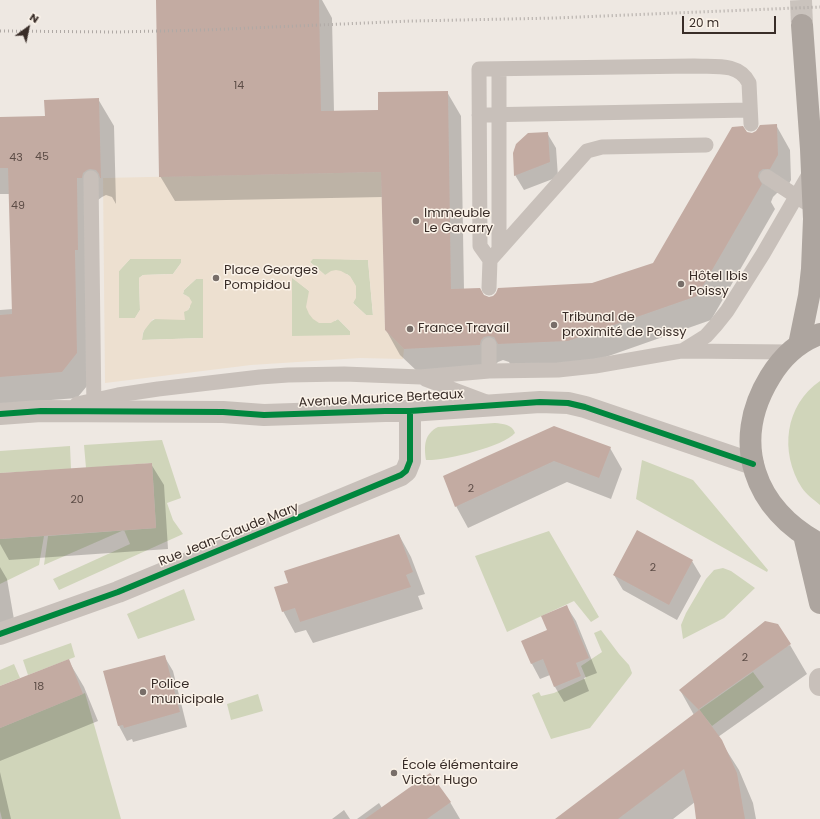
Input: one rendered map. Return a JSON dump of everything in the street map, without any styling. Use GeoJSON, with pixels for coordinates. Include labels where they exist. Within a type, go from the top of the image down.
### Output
{"type":"FeatureCollection","features":[{"type":"Feature","properties":{"kind":"main road"},"geometry":{"type":"LineString","coordinates":[[794,348],[809,296],[814,231],[805,202],[812,171],[802,26]]}},
{"type":"Feature","properties":{"kind":"main road"},"geometry":{"type":"LineString","coordinates":[[820,334],[794,348],[776,368],[762,392],[756,406],[751,431],[753,464],[763,489],[772,505],[784,518],[812,539],[820,603]]}},
{"type":"Feature","properties":{"kind":"street","name":"Avenue Maurice Berteaux"},"geometry":{"type":"LineString","coordinates":[[0,414],[94,406],[264,415],[410,411],[557,402],[580,405],[753,464]]}},
{"type":"Feature","properties":{"kind":"street","name":"Rue Jean-Claude Mary"},"geometry":{"type":"LineString","coordinates":[[0,634],[118,592],[400,475],[406,471],[410,461],[410,411]]}},
{"type":"Feature","properties":{"kind":"street"},"geometry":{"type":"LineString","coordinates":[[820,679],[820,685]]}},
{"type":"Feature","properties":{"kind":"lane"},"geometry":{"type":"LineString","coordinates":[[479,115],[751,117],[749,83],[746,78],[729,67],[694,66],[479,69],[479,115],[480,246],[495,255]]}},
{"type":"Feature","properties":{"kind":"lane"},"geometry":{"type":"LineString","coordinates":[[489,288],[495,255],[499,69]]}},
{"type":"Feature","properties":{"kind":"lane"},"geometry":{"type":"LineString","coordinates":[[495,255],[587,151],[602,147],[706,145]]}},
{"type":"Feature","properties":{"kind":"lane"},"geometry":{"type":"LineString","coordinates":[[681,351],[695,344],[706,336],[723,316],[746,281],[805,202],[767,177]]}},
{"type":"Feature","properties":{"kind":"lane"},"geometry":{"type":"LineString","coordinates":[[91,178],[94,406],[118,395],[226,380],[274,376],[344,374],[420,377],[489,371],[558,370],[595,366],[681,351],[794,348]]}},
{"type":"Feature","properties":{"kind":"lane"},"geometry":{"type":"LineString","coordinates":[[489,345],[489,371]]}},
{"type":"Feature","properties":{"kind":"lane"},"geometry":{"type":"LineString","coordinates":[[420,377],[494,405]]}},
{"type":"Feature","properties":{"kind":"green space"},"geometry":{"type":"Polygon","coordinates":[[[313,258],[368,260],[373,316],[366,315],[353,303],[355,299],[355,287],[347,274],[325,275],[310,262],[313,258]]]}},
{"type":"Feature","properties":{"kind":"green space"},"geometry":{"type":"Polygon","coordinates":[[[130,259],[181,259],[181,263],[173,274],[143,275],[139,278],[140,310],[135,318],[119,318],[119,271],[130,259]]]}},
{"type":"Feature","properties":{"kind":"green space"},"geometry":{"type":"Polygon","coordinates":[[[292,277],[309,291],[335,321],[338,319],[350,331],[350,336],[292,336],[292,277]]]}},
{"type":"Feature","properties":{"kind":"green space"},"geometry":{"type":"Polygon","coordinates":[[[196,279],[203,279],[203,338],[142,340],[147,325],[152,321],[165,315],[188,310],[190,307],[187,296],[183,294],[184,290],[196,279]]]}},
{"type":"Feature","properties":{"kind":"green space"},"geometry":{"type":"Polygon","coordinates":[[[820,381],[820,505],[802,488],[790,459],[788,445],[789,430],[799,403],[808,391],[820,381]]]}},
{"type":"Feature","properties":{"kind":"green space"},"geometry":{"type":"Polygon","coordinates":[[[495,423],[509,426],[515,433],[499,443],[473,452],[459,456],[426,460],[426,441],[430,433],[438,427],[495,423]]]}},
{"type":"Feature","properties":{"kind":"green space"},"geometry":{"type":"Polygon","coordinates":[[[162,440],[181,498],[167,503],[173,520],[183,534],[59,590],[53,579],[130,544],[124,530],[156,528],[152,463],[86,468],[84,445],[162,440]]]}},
{"type":"Feature","properties":{"kind":"green space"},"geometry":{"type":"Polygon","coordinates":[[[70,446],[71,469],[0,473],[0,451],[70,446]]]}},
{"type":"Feature","properties":{"kind":"green space"},"geometry":{"type":"Polygon","coordinates":[[[642,460],[693,480],[768,570],[767,572],[636,499],[642,460]]]}},
{"type":"Feature","properties":{"kind":"green space"},"geometry":{"type":"Polygon","coordinates":[[[123,530],[44,565],[48,536],[123,530]]]}},
{"type":"Feature","properties":{"kind":"green space"},"geometry":{"type":"Polygon","coordinates":[[[549,531],[599,617],[591,622],[574,601],[507,632],[475,556],[549,531]]]}},
{"type":"Feature","properties":{"kind":"green space"},"geometry":{"type":"Polygon","coordinates":[[[44,536],[39,565],[0,584],[0,539],[44,536]]]}},
{"type":"Feature","properties":{"kind":"green space"},"geometry":{"type":"Polygon","coordinates":[[[723,568],[731,571],[755,588],[724,618],[683,639],[681,625],[686,613],[706,579],[714,570],[723,568]]]}},
{"type":"Feature","properties":{"kind":"green space"},"geometry":{"type":"Polygon","coordinates":[[[184,589],[195,620],[138,639],[127,614],[184,589]]]}},
{"type":"Feature","properties":{"kind":"green space"},"geometry":{"type":"Polygon","coordinates":[[[601,630],[629,665],[632,673],[590,728],[551,739],[532,695],[539,692],[541,696],[554,693],[586,678],[581,666],[602,652],[594,633],[601,630]]]}},
{"type":"Feature","properties":{"kind":"green space"},"geometry":{"type":"Polygon","coordinates":[[[71,643],[75,657],[28,675],[23,660],[71,643]]]}},
{"type":"Feature","properties":{"kind":"green space"},"geometry":{"type":"Polygon","coordinates":[[[14,664],[20,678],[0,686],[0,670],[14,664]]]}},
{"type":"Feature","properties":{"kind":"green space"},"geometry":{"type":"Polygon","coordinates":[[[753,672],[764,687],[712,726],[699,710],[753,672]]]}},
{"type":"Feature","properties":{"kind":"green space"},"geometry":{"type":"Polygon","coordinates":[[[85,693],[121,819],[2,819],[0,811],[0,728],[85,693]]]}},
{"type":"Feature","properties":{"kind":"green space"},"geometry":{"type":"Polygon","coordinates":[[[258,694],[263,711],[231,720],[227,704],[258,694]]]}},
{"type":"Feature","properties":{"kind":"shaded area","name":"Place Georges Pompidou"},"geometry":{"type":"Polygon","coordinates":[[[381,172],[385,330],[404,349],[403,359],[360,358],[251,365],[105,383],[103,178],[381,172]],[[130,259],[119,271],[119,318],[135,318],[140,310],[139,278],[143,275],[173,274],[181,263],[181,259],[130,259]],[[313,259],[310,262],[325,275],[336,270],[350,276],[356,286],[356,298],[353,303],[366,315],[373,315],[368,260],[313,259]],[[292,278],[292,336],[350,335],[350,331],[338,319],[331,323],[319,323],[313,319],[306,307],[309,291],[292,278]],[[196,279],[184,290],[183,294],[189,297],[192,302],[188,310],[184,312],[185,320],[153,319],[143,332],[142,340],[203,338],[203,279],[196,279]]]}},
{"type":"Feature","properties":{"kind":"building"},"geometry":{"type":"Polygon","coordinates":[[[156,0],[319,0],[321,111],[378,110],[378,92],[448,91],[451,289],[480,288],[484,295],[489,297],[496,293],[498,288],[592,283],[653,263],[732,127],[743,126],[747,132],[752,133],[756,131],[760,125],[777,124],[778,155],[770,169],[763,169],[759,172],[758,177],[762,184],[697,296],[568,341],[498,344],[494,337],[489,336],[484,337],[481,340],[480,345],[404,349],[385,330],[381,172],[159,177],[156,0]]]}},
{"type":"Feature","properties":{"kind":"building"},"geometry":{"type":"Polygon","coordinates":[[[99,98],[101,178],[96,170],[90,169],[83,173],[82,178],[77,178],[78,250],[75,250],[77,353],[62,372],[0,377],[0,315],[12,314],[8,168],[0,168],[0,117],[45,116],[44,100],[99,98]]]}},
{"type":"Feature","properties":{"kind":"building"},"geometry":{"type":"Polygon","coordinates":[[[548,132],[550,162],[514,176],[513,153],[516,144],[528,133],[548,132]]]}},
{"type":"Feature","properties":{"kind":"building"},"geometry":{"type":"Polygon","coordinates":[[[554,426],[611,447],[599,478],[554,461],[455,507],[443,476],[554,426]]]}},
{"type":"Feature","properties":{"kind":"building"},"geometry":{"type":"Polygon","coordinates":[[[152,463],[156,528],[0,539],[0,473],[152,463]]]}},
{"type":"Feature","properties":{"kind":"building"},"geometry":{"type":"Polygon","coordinates":[[[637,530],[693,560],[669,605],[613,575],[637,530]]]}},
{"type":"Feature","properties":{"kind":"building"},"geometry":{"type":"Polygon","coordinates":[[[399,534],[413,572],[406,575],[411,587],[300,622],[295,608],[282,612],[274,587],[288,583],[284,571],[399,534]]]}},
{"type":"Feature","properties":{"kind":"building"},"geometry":{"type":"Polygon","coordinates":[[[567,605],[589,658],[576,663],[581,676],[554,687],[543,659],[531,664],[521,641],[547,630],[541,616],[567,605]]]}},
{"type":"Feature","properties":{"kind":"building"},"geometry":{"type":"Polygon","coordinates":[[[765,621],[778,624],[791,644],[699,709],[722,740],[737,773],[745,819],[696,819],[694,803],[684,769],[618,819],[555,819],[699,710],[679,690],[765,621]]]}},
{"type":"Feature","properties":{"kind":"building","name":"Police municipale"},"geometry":{"type":"Polygon","coordinates":[[[165,655],[180,712],[124,728],[123,725],[118,726],[103,671],[165,655]]]}},
{"type":"Feature","properties":{"kind":"building"},"geometry":{"type":"Polygon","coordinates":[[[69,659],[83,694],[0,728],[0,686],[69,659]]]}},
{"type":"Feature","properties":{"kind":"building"},"geometry":{"type":"Polygon","coordinates":[[[430,773],[451,802],[427,819],[365,819],[430,773]]]}},
{"type":"Feature","properties":{"kind":"tunnel"},"geometry":{"type":"LineString","coordinates":[[801,0],[802,25]]}},
{"type":"Feature","properties":{"kind":"railway"},"geometry":{"type":"LineString","coordinates":[[0,31],[116,32],[205,30],[411,21],[555,18],[820,7]]}},
{"type":"Feature","properties":{"kind":"cycle path"},"geometry":{"type":"LineString","coordinates":[[0,414],[41,411],[223,412],[264,415],[410,411],[540,402],[568,403],[585,407],[753,464]]}},
{"type":"Feature","properties":{"kind":"cycle path"},"geometry":{"type":"LineString","coordinates":[[0,634],[118,592],[401,475],[406,471],[410,461],[410,411]]}},
{"type":"Feature","properties":{"kind":"place","name":"Immeuble Le Gavarry"},"geometry":{"type":"Point","coordinates":[416,221]}},
{"type":"Feature","properties":{"kind":"place","name":"Place Georges Pompidou"},"geometry":{"type":"Point","coordinates":[216,278]}},
{"type":"Feature","properties":{"kind":"place","name":"Hôtel Ibis Poissy"},"geometry":{"type":"Point","coordinates":[681,284]}},
{"type":"Feature","properties":{"kind":"place","name":"Tribunal de proximité de Poissy"},"geometry":{"type":"Point","coordinates":[554,325]}},
{"type":"Feature","properties":{"kind":"place","name":"France Travail"},"geometry":{"type":"Point","coordinates":[410,329]}},
{"type":"Feature","properties":{"kind":"place","name":"Police municipale"},"geometry":{"type":"Point","coordinates":[143,692]}},
{"type":"Feature","properties":{"kind":"place","name":"École élémentaire Victor Hugo"},"geometry":{"type":"Point","coordinates":[394,773]}}]}
